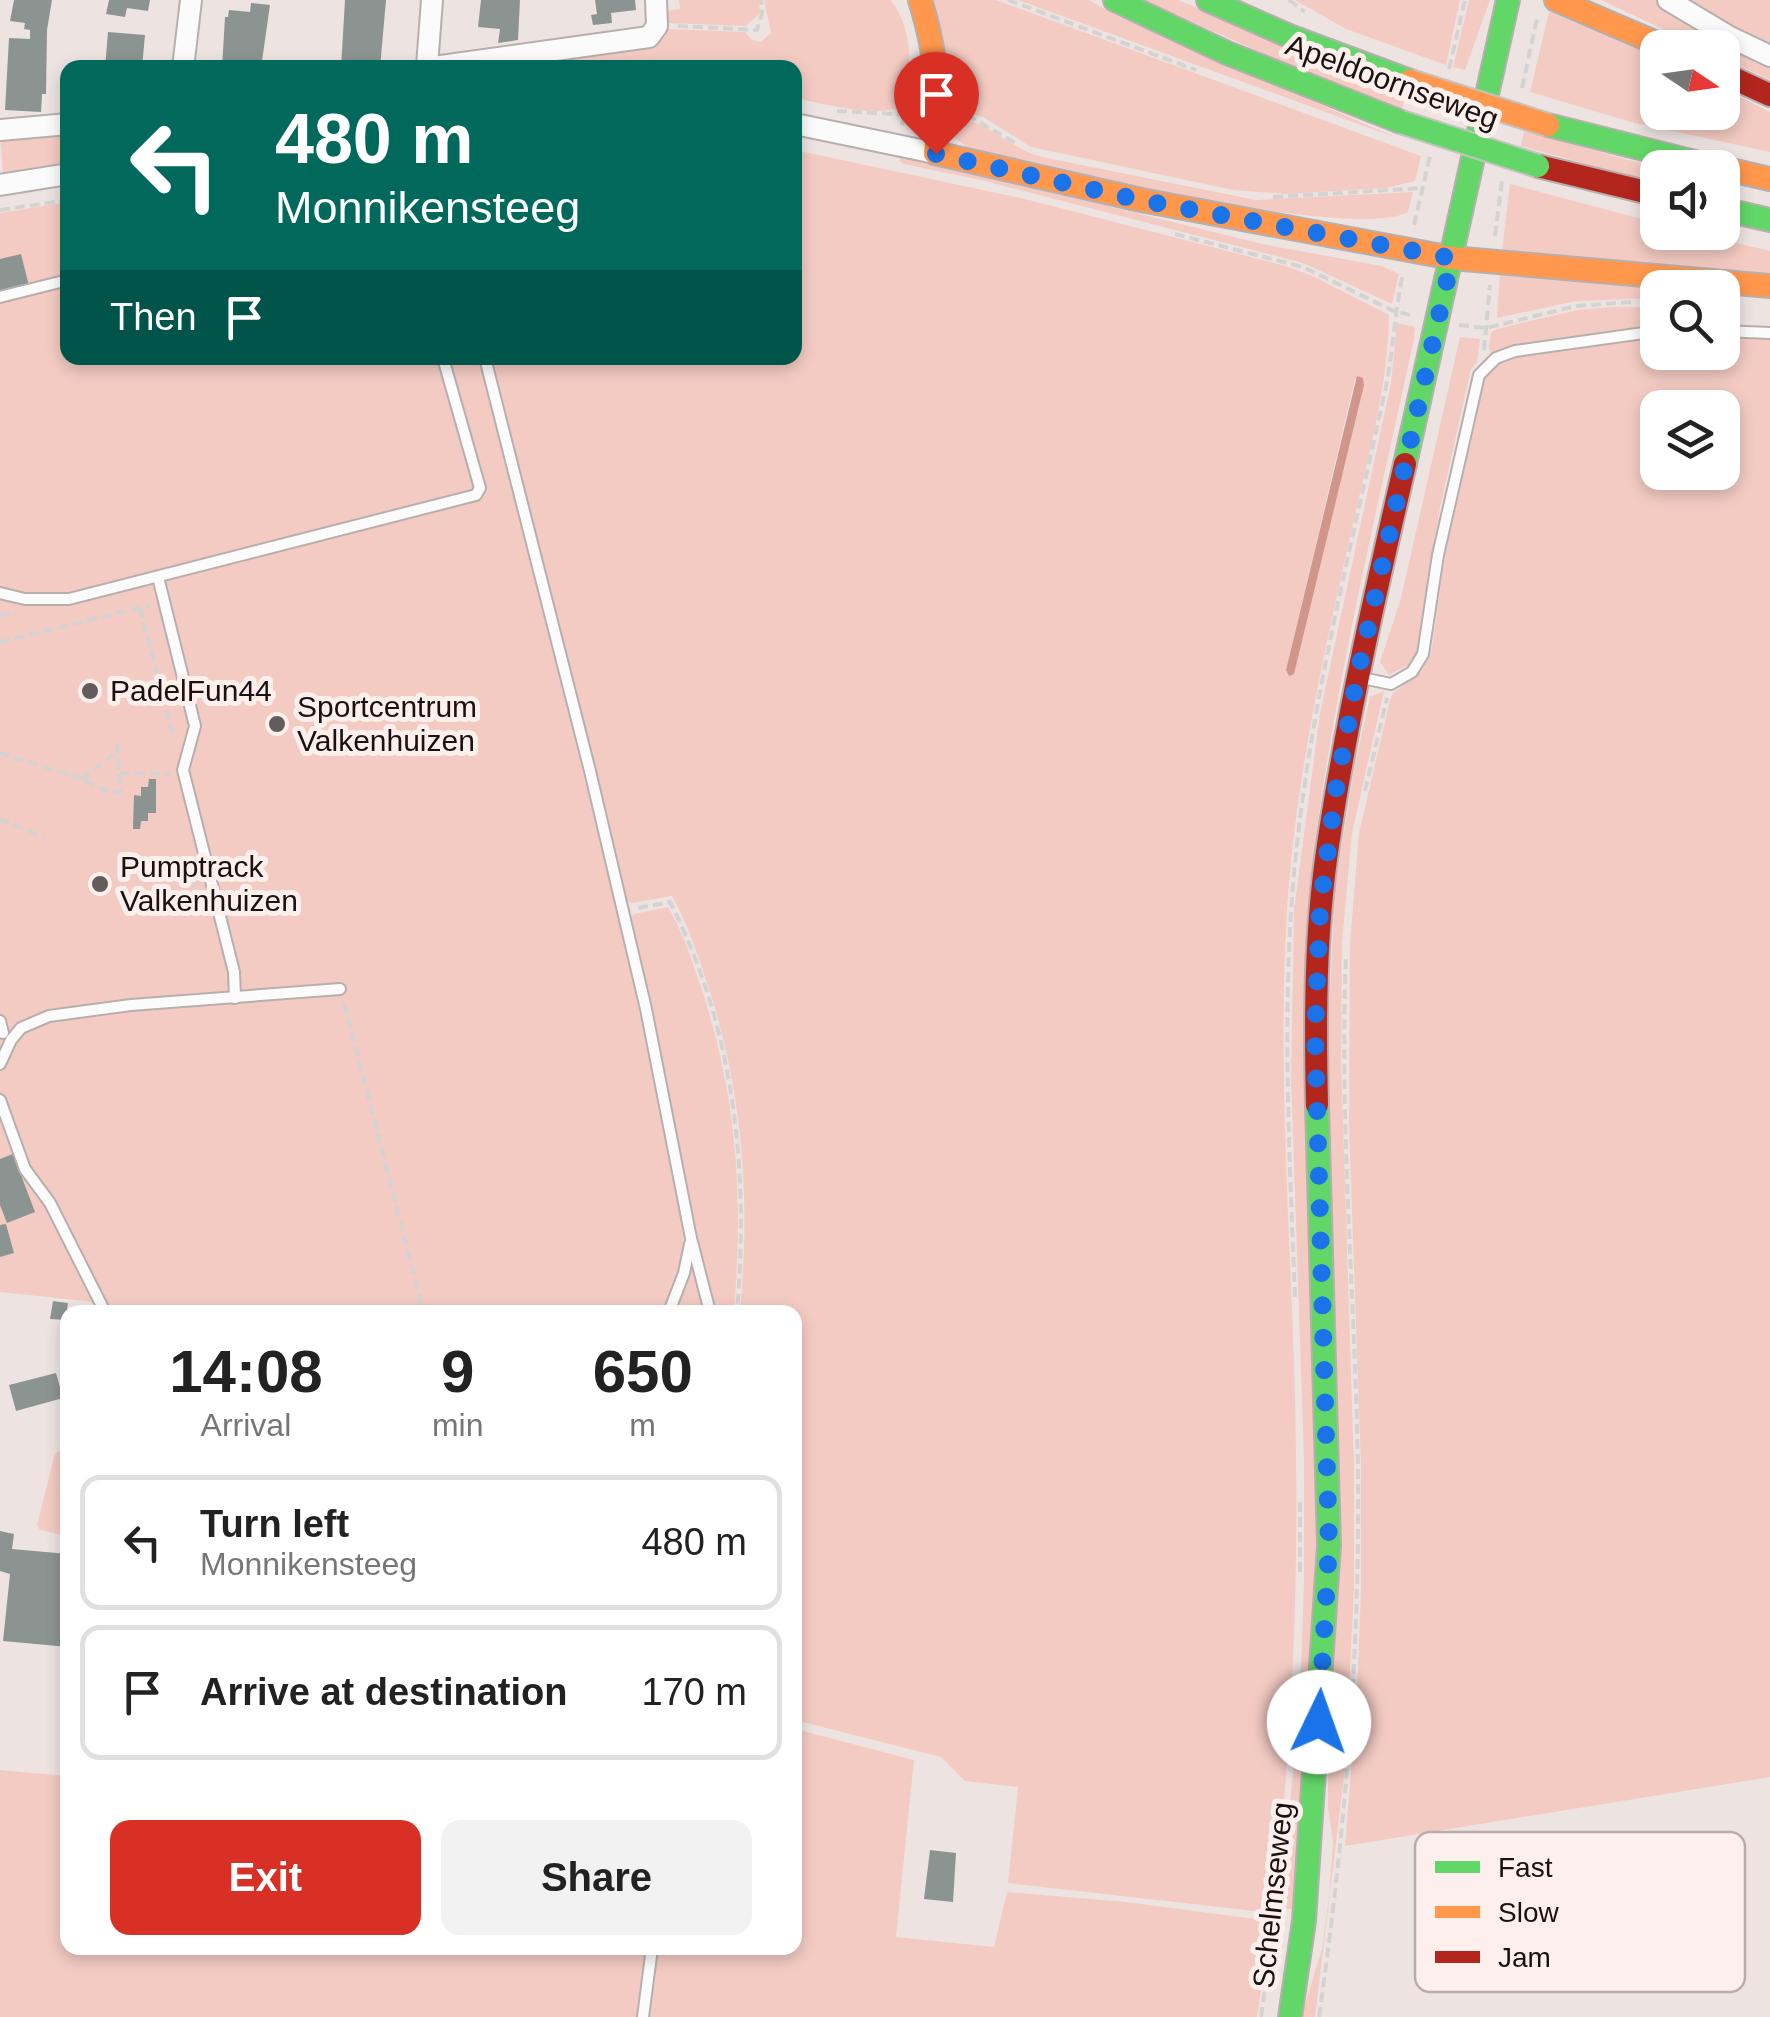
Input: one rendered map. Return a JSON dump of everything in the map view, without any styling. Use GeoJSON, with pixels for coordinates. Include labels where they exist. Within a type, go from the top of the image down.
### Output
{"type":"FeatureCollection","features":[{"type":"Feature","properties":{"kind":"main road"},"geometry":{"type":"LineString","coordinates":[[920,0],[939,70],[942,114],[936,154],[1140,200],[1452,258],[1770,286]]}},
{"type":"Feature","properties":{"kind":"main road","name":"Apeldoornseweg"},"geometry":{"type":"LineString","coordinates":[[1115,0],[1243,60],[1401,122],[1538,166],[1640,190]]}},
{"type":"Feature","properties":{"kind":"main road","name":"Apeldoornseweg"},"geometry":{"type":"LineString","coordinates":[[1208,0],[1410,82],[1548,126],[1647,150]]}},
{"type":"Feature","properties":{"kind":"main road","name":"Schelmseweg"},"geometry":{"type":"LineString","coordinates":[[1290,2017],[1305,1903],[1329,1545],[1315,1034],[1327,848],[1357,677],[1508,0]]}},
{"type":"Feature","properties":{"kind":"main road"},"geometry":{"type":"LineString","coordinates":[[1556,0],[1640,36]]}},
{"type":"Feature","properties":{"kind":"main road"},"geometry":{"type":"LineString","coordinates":[[1740,81],[1770,95]]}},
{"type":"Feature","properties":{"kind":"main road","name":"Apeldoornseweg"},"geometry":{"type":"LineString","coordinates":[[1740,172],[1770,179]]}},
{"type":"Feature","properties":{"kind":"main road"},"geometry":{"type":"LineString","coordinates":[[1740,213],[1770,220]]}},
{"type":"Feature","properties":{"kind":"street"},"geometry":{"type":"LineString","coordinates":[[184,60],[191,0]]}},
{"type":"Feature","properties":{"kind":"street"},"geometry":{"type":"LineString","coordinates":[[428,60],[432,0]]}},
{"type":"Feature","properties":{"kind":"street"},"geometry":{"type":"LineString","coordinates":[[480,60],[649,37],[657,26],[656,0]]}},
{"type":"Feature","properties":{"kind":"street"},"geometry":{"type":"LineString","coordinates":[[1668,0],[1770,56]]}},
{"type":"Feature","properties":{"kind":"street"},"geometry":{"type":"LineString","coordinates":[[0,130],[60,125]]}},
{"type":"Feature","properties":{"kind":"street"},"geometry":{"type":"LineString","coordinates":[[802,125],[936,154]]}},
{"type":"Feature","properties":{"kind":"street"},"geometry":{"type":"LineString","coordinates":[[0,185],[60,175]]}},
{"type":"Feature","properties":{"kind":"lane"},"geometry":{"type":"LineString","coordinates":[[0,297],[60,282]]}},
{"type":"Feature","properties":{"kind":"lane"},"geometry":{"type":"LineString","coordinates":[[1740,332],[1770,333]]}},
{"type":"Feature","properties":{"kind":"lane"},"geometry":{"type":"LineString","coordinates":[[1357,677],[1391,684],[1412,672],[1423,654],[1447,508],[1475,386],[1486,365],[1515,351],[1640,334]]}},
{"type":"Feature","properties":{"kind":"lane"},"geometry":{"type":"LineString","coordinates":[[0,593],[26,599],[69,599],[480,493],[445,365]]}},
{"type":"Feature","properties":{"kind":"lane"},"geometry":{"type":"LineString","coordinates":[[487,365],[623,911],[708,1305]]}},
{"type":"Feature","properties":{"kind":"lane"},"geometry":{"type":"LineString","coordinates":[[158,577],[195,726],[182,770],[234,972],[235,998]]}},
{"type":"Feature","properties":{"kind":"lane"},"geometry":{"type":"LineString","coordinates":[[5,1035],[49,1016],[131,1005],[340,990]]}},
{"type":"Feature","properties":{"kind":"lane"},"geometry":{"type":"LineString","coordinates":[[0,1021],[5,1035],[0,1064]]}},
{"type":"Feature","properties":{"kind":"lane"},"geometry":{"type":"LineString","coordinates":[[0,1100],[24,1169],[50,1203],[101,1305]]}},
{"type":"Feature","properties":{"kind":"lane"},"geometry":{"type":"LineString","coordinates":[[672,1305],[691,1238]]}},
{"type":"Feature","properties":{"kind":"lane"},"geometry":{"type":"LineString","coordinates":[[643,2017],[651,1955]]}},
{"type":"Feature","properties":{"kind":"path"},"geometry":{"type":"LineString","coordinates":[[657,26],[758,30],[761,0]]}},
{"type":"Feature","properties":{"kind":"path"},"geometry":{"type":"LineString","coordinates":[[834,110],[972,116],[1030,150]]}},
{"type":"Feature","properties":{"kind":"path"},"geometry":{"type":"LineString","coordinates":[[1271,197],[1423,188]]}},
{"type":"Feature","properties":{"kind":"path"},"geometry":{"type":"LineString","coordinates":[[0,210],[60,201]]}},
{"type":"Feature","properties":{"kind":"path"},"geometry":{"type":"LineString","coordinates":[[1486,328],[1576,306],[1637,302]]}},
{"type":"Feature","properties":{"kind":"path"},"geometry":{"type":"LineString","coordinates":[[0,642],[164,602]]}},
{"type":"Feature","properties":{"kind":"path"},"geometry":{"type":"LineString","coordinates":[[120,773],[170,774],[182,770],[140,608]]}},
{"type":"Feature","properties":{"kind":"path"},"geometry":{"type":"LineString","coordinates":[[0,753],[82,779],[106,791],[120,792],[116,741]]}},
{"type":"Feature","properties":{"kind":"path"},"geometry":{"type":"LineString","coordinates":[[82,779],[118,750]]}},
{"type":"Feature","properties":{"kind":"path"},"geometry":{"type":"LineString","coordinates":[[0,819],[44,837]]}},
{"type":"Feature","properties":{"kind":"path"},"geometry":{"type":"LineString","coordinates":[[157,875],[213,890]]}},
{"type":"Feature","properties":{"kind":"path"},"geometry":{"type":"LineString","coordinates":[[623,911],[670,902],[698,967],[716,1023],[730,1073],[742,1164],[737,1305]]}},
{"type":"Feature","properties":{"kind":"path"},"geometry":{"type":"LineString","coordinates":[[340,990],[422,1305]]}},
{"type":"Feature","properties":{"kind":"shaded area"},"geometry":{"type":"Polygon","coordinates":[[[679,0],[759,0],[760,13],[746,26],[666,23],[665,11],[680,9],[679,0]]]}},
{"type":"Feature","properties":{"kind":"shaded area"},"geometry":{"type":"Polygon","coordinates":[[[764,0],[891,0],[904,25],[909,50],[902,105],[866,111],[802,99],[802,60],[521,60],[658,43],[666,29],[745,32],[752,40],[761,42],[771,33],[764,0]]]}},
{"type":"Feature","properties":{"kind":"shaded area"},"geometry":{"type":"Polygon","coordinates":[[[929,0],[996,0],[1421,156],[1415,181],[1386,188],[1285,194],[1233,190],[1031,147],[983,117],[949,109],[929,0]]]}},
{"type":"Feature","properties":{"kind":"shaded area"},"geometry":{"type":"Polygon","coordinates":[[[1018,0],[1089,0],[1397,138],[1018,0]]]}},
{"type":"Feature","properties":{"kind":"shaded area"},"geometry":{"type":"Polygon","coordinates":[[[1143,0],[1178,0],[1406,93],[1402,109],[1314,76],[1143,0]]]}},
{"type":"Feature","properties":{"kind":"shaded area"},"geometry":{"type":"Polygon","coordinates":[[[1295,0],[1460,0],[1446,65],[1346,29],[1295,0]]]}},
{"type":"Feature","properties":{"kind":"shaded area"},"geometry":{"type":"Polygon","coordinates":[[[1469,0],[1490,0],[1465,70],[1453,67],[1469,0]]]}},
{"type":"Feature","properties":{"kind":"shaded area"},"geometry":{"type":"Polygon","coordinates":[[[1601,0],[1656,0],[1709,30],[1665,30],[1601,0]]]}},
{"type":"Feature","properties":{"kind":"shaded area"},"geometry":{"type":"Polygon","coordinates":[[[1679,0],[1770,0],[1770,49],[1679,0]]]}},
{"type":"Feature","properties":{"kind":"shaded area"},"geometry":{"type":"Polygon","coordinates":[[[1549,12],[1640,50],[1640,124],[1530,92],[1549,12]]]}},
{"type":"Feature","properties":{"kind":"shaded area"},"geometry":{"type":"Polygon","coordinates":[[[1740,47],[1770,64],[1770,80],[1740,66],[1740,47]]]}},
{"type":"Feature","properties":{"kind":"shaded area"},"geometry":{"type":"Polygon","coordinates":[[[1740,97],[1770,112],[1770,152],[1668,130],[1740,130],[1740,97]]]}},
{"type":"Feature","properties":{"kind":"shaded area"},"geometry":{"type":"Polygon","coordinates":[[[949,118],[974,122],[1042,157],[1256,200],[1413,192],[1408,212],[1376,219],[1265,210],[971,151],[953,136],[949,118]]]}},
{"type":"Feature","properties":{"kind":"shaded area"},"geometry":{"type":"Polygon","coordinates":[[[60,131],[60,164],[3,172],[0,137],[60,131]]]}},
{"type":"Feature","properties":{"kind":"shaded area"},"geometry":{"type":"Polygon","coordinates":[[[1524,131],[1640,163],[1640,179],[1521,146],[1524,131]]]}},
{"type":"Feature","properties":{"kind":"shaded area"},"geometry":{"type":"Polygon","coordinates":[[[802,151],[1025,199],[1286,266],[1389,315],[1380,399],[1311,723],[1287,911],[1284,1081],[1296,1433],[1296,1570],[1291,1707],[1272,1913],[1008,1883],[1018,1787],[965,1781],[941,1757],[802,1722],[802,1305],[741,1305],[742,1152],[731,1074],[711,995],[672,896],[627,901],[493,365],[802,365],[802,151]],[[1355,379],[1286,670],[1364,380],[1355,379]]]}},
{"type":"Feature","properties":{"kind":"shaded area"},"geometry":{"type":"Polygon","coordinates":[[[902,155],[1262,244],[1382,266],[1399,274],[1392,304],[1303,263],[985,181],[904,164],[899,161],[902,155]]]}},
{"type":"Feature","properties":{"kind":"shaded area"},"geometry":{"type":"Polygon","coordinates":[[[1510,184],[1640,218],[1640,250],[1740,250],[1740,244],[1770,251],[1770,278],[1740,275],[1740,270],[1691,270],[1502,251],[1510,184]]]}},
{"type":"Feature","properties":{"kind":"shaded area","name":"Sportcentrum Valkenhuizen"},"geometry":{"type":"Polygon","coordinates":[[[60,203],[60,365],[481,365],[618,912],[681,1208],[684,1249],[690,1267],[693,1262],[704,1305],[95,1305],[0,1292],[0,213],[60,203]]]}},
{"type":"Feature","properties":{"kind":"shaded area"},"geometry":{"type":"Polygon","coordinates":[[[1500,273],[1640,286],[1640,299],[1576,301],[1497,318],[1500,273]]]}},
{"type":"Feature","properties":{"kind":"shaded area"},"geometry":{"type":"Polygon","coordinates":[[[1640,307],[1640,328],[1531,343],[1491,354],[1491,332],[1577,310],[1640,307]]]}},
{"type":"Feature","properties":{"kind":"shaded area"},"geometry":{"type":"Polygon","coordinates":[[[1397,323],[1415,327],[1414,339],[1343,669],[1312,869],[1318,1531],[1293,1908],[1280,1912],[1300,1697],[1304,1582],[1304,1458],[1291,1078],[1294,910],[1320,713],[1391,383],[1397,323]]]}},
{"type":"Feature","properties":{"kind":"shaded area"},"geometry":{"type":"Polygon","coordinates":[[[1740,336],[1770,337],[1770,1777],[1345,1846],[1361,1589],[1361,1467],[1349,1127],[1350,943],[1359,833],[1390,700],[1393,693],[1421,672],[1431,654],[1445,556],[1486,373],[1511,357],[1640,338],[1640,370],[1740,370],[1740,336]]]}},
{"type":"Feature","properties":{"kind":"shaded area"},"geometry":{"type":"Polygon","coordinates":[[[1460,337],[1480,339],[1477,362],[1471,369],[1440,508],[1417,651],[1408,665],[1389,675],[1380,662],[1401,598],[1460,337]]]}},
{"type":"Feature","properties":{"kind":"shaded area"},"geometry":{"type":"Polygon","coordinates":[[[1357,376],[1363,378],[1364,385],[1294,674],[1289,676],[1286,670],[1357,376]]]}},
{"type":"Feature","properties":{"kind":"shaded area"},"geometry":{"type":"Polygon","coordinates":[[[1384,691],[1352,833],[1342,943],[1341,1060],[1354,1467],[1354,1588],[1345,1768],[1315,2017],[1301,2017],[1322,1949],[1333,1843],[1328,1807],[1327,1059],[1335,886],[1370,697],[1384,691]]]}},
{"type":"Feature","properties":{"kind":"shaded area"},"geometry":{"type":"Polygon","coordinates":[[[668,907],[683,938],[715,1034],[735,1151],[738,1229],[734,1305],[713,1305],[631,918],[668,907]]]}},
{"type":"Feature","properties":{"kind":"shaded area"},"geometry":{"type":"Polygon","coordinates":[[[60,1450],[60,1534],[40,1530],[37,1525],[55,1453],[60,1450]]]}},
{"type":"Feature","properties":{"kind":"shaded area"},"geometry":{"type":"Polygon","coordinates":[[[802,1731],[914,1760],[896,1937],[994,1947],[1007,1892],[1126,1902],[1271,1921],[1257,2017],[647,2017],[655,1955],[802,1955],[802,1731]]]}},
{"type":"Feature","properties":{"kind":"shaded area"},"geometry":{"type":"Polygon","coordinates":[[[0,1770],[60,1775],[60,1955],[647,1955],[639,2017],[0,2017],[0,1770]]]}},
{"type":"Feature","properties":{"kind":"building"},"geometry":{"type":"Polygon","coordinates":[[[14,0],[52,0],[47,30],[46,94],[42,94],[41,112],[5,110],[9,38],[30,39],[25,23],[10,21],[14,0]]]}},
{"type":"Feature","properties":{"kind":"building"},"geometry":{"type":"Polygon","coordinates":[[[109,0],[150,0],[148,11],[127,8],[125,17],[106,14],[109,0]]]}},
{"type":"Feature","properties":{"kind":"building"},"geometry":{"type":"Polygon","coordinates":[[[345,0],[386,0],[381,60],[341,60],[345,0]]]}},
{"type":"Feature","properties":{"kind":"building"},"geometry":{"type":"Polygon","coordinates":[[[481,0],[520,0],[518,40],[498,43],[500,29],[478,27],[481,0]]]}},
{"type":"Feature","properties":{"kind":"building"},"geometry":{"type":"Polygon","coordinates":[[[595,0],[635,0],[636,10],[611,13],[612,23],[593,25],[591,15],[597,14],[595,0]]]}},
{"type":"Feature","properties":{"kind":"building"},"geometry":{"type":"Polygon","coordinates":[[[251,3],[270,5],[262,60],[222,60],[225,17],[229,10],[250,12],[251,3]]]}},
{"type":"Feature","properties":{"kind":"building"},"geometry":{"type":"Polygon","coordinates":[[[108,32],[145,35],[143,60],[106,60],[108,32]]]}},
{"type":"Feature","properties":{"kind":"building"},"geometry":{"type":"Polygon","coordinates":[[[21,254],[29,286],[0,294],[0,259],[21,254]]]}},
{"type":"Feature","properties":{"kind":"building"},"geometry":{"type":"Polygon","coordinates":[[[149,779],[156,779],[156,813],[148,813],[148,821],[141,821],[140,829],[133,829],[134,795],[141,796],[141,787],[148,787],[149,779]]]}},
{"type":"Feature","properties":{"kind":"building"},"geometry":{"type":"Polygon","coordinates":[[[13,1154],[35,1212],[7,1223],[0,1205],[0,1159],[13,1154]]]}},
{"type":"Feature","properties":{"kind":"building"},"geometry":{"type":"Polygon","coordinates":[[[6,1224],[14,1253],[0,1257],[0,1225],[6,1224]]]}},
{"type":"Feature","properties":{"kind":"building"},"geometry":{"type":"Polygon","coordinates":[[[53,1301],[68,1303],[60,1305],[60,1320],[50,1319],[53,1301]]]}},
{"type":"Feature","properties":{"kind":"building"},"geometry":{"type":"Polygon","coordinates":[[[56,1373],[60,1399],[16,1411],[9,1385],[56,1373]]]}},
{"type":"Feature","properties":{"kind":"building"},"geometry":{"type":"Polygon","coordinates":[[[0,1531],[14,1534],[12,1549],[60,1553],[60,1646],[3,1641],[10,1574],[0,1571],[0,1531]]]}},
{"type":"Feature","properties":{"kind":"building"},"geometry":{"type":"Polygon","coordinates":[[[930,1850],[956,1853],[953,1902],[924,1899],[930,1850]]]}},
{"type":"Feature","properties":{"kind":"traffic: fast"},"geometry":{"type":"LineString","coordinates":[[1115,0],[1227,53],[1401,122]]}},
{"type":"Feature","properties":{"kind":"traffic: fast"},"geometry":{"type":"LineString","coordinates":[[1208,0],[1289,36],[1410,81]]}},
{"type":"Feature","properties":{"kind":"traffic: fast"},"geometry":{"type":"LineString","coordinates":[[1405,464],[1508,0]]}},
{"type":"Feature","properties":{"kind":"traffic: fast"},"geometry":{"type":"LineString","coordinates":[[1401,122],[1538,166]]}},
{"type":"Feature","properties":{"kind":"traffic: fast"},"geometry":{"type":"LineString","coordinates":[[1548,125],[1647,150]]}},
{"type":"Feature","properties":{"kind":"traffic: fast"},"geometry":{"type":"LineString","coordinates":[[1740,213],[1770,220]]}},
{"type":"Feature","properties":{"kind":"traffic: fast"},"geometry":{"type":"LineString","coordinates":[[1290,2017],[1304,1921],[1329,1545],[1317,1105]]}},
{"type":"Feature","properties":{"kind":"traffic: slow"},"geometry":{"type":"LineString","coordinates":[[920,0],[936,76],[935,153]]}},
{"type":"Feature","properties":{"kind":"traffic: slow"},"geometry":{"type":"LineString","coordinates":[[1556,0],[1640,36]]}},
{"type":"Feature","properties":{"kind":"traffic: slow"},"geometry":{"type":"LineString","coordinates":[[1410,81],[1548,125]]}},
{"type":"Feature","properties":{"kind":"traffic: slow"},"geometry":{"type":"LineString","coordinates":[[935,153],[1141,200],[1452,258]]}},
{"type":"Feature","properties":{"kind":"traffic: slow"},"geometry":{"type":"LineString","coordinates":[[1740,172],[1770,179]]}},
{"type":"Feature","properties":{"kind":"traffic: slow"},"geometry":{"type":"LineString","coordinates":[[1452,258],[1770,286]]}},
{"type":"Feature","properties":{"kind":"traffic: jam"},"geometry":{"type":"LineString","coordinates":[[1740,81],[1770,95]]}},
{"type":"Feature","properties":{"kind":"traffic: jam"},"geometry":{"type":"LineString","coordinates":[[1538,166],[1640,191]]}},
{"type":"Feature","properties":{"kind":"traffic: jam"},"geometry":{"type":"LineString","coordinates":[[1317,1105],[1317,975],[1328,845],[1353,701],[1405,464]]}},
{"type":"Feature","properties":{"kind":"place","name":"PadelFun44"},"geometry":{"type":"Point","coordinates":[90,691]}},
{"type":"Feature","properties":{"kind":"place","name":"Sportcentrum Valkenhuizen"},"geometry":{"type":"Point","coordinates":[277,724]}},
{"type":"Feature","properties":{"kind":"place","name":"Pumptrack Valkenhuizen"},"geometry":{"type":"Point","coordinates":[100,884]}},
{"type":"Feature","properties":{"kind":"route"},"geometry":{"type":"LineString","coordinates":[[936,154],[1140,200],[1452,258],[1357,677],[1336,789],[1320,909],[1315,1034],[1329,1545],[1319,1722]]}}]}
